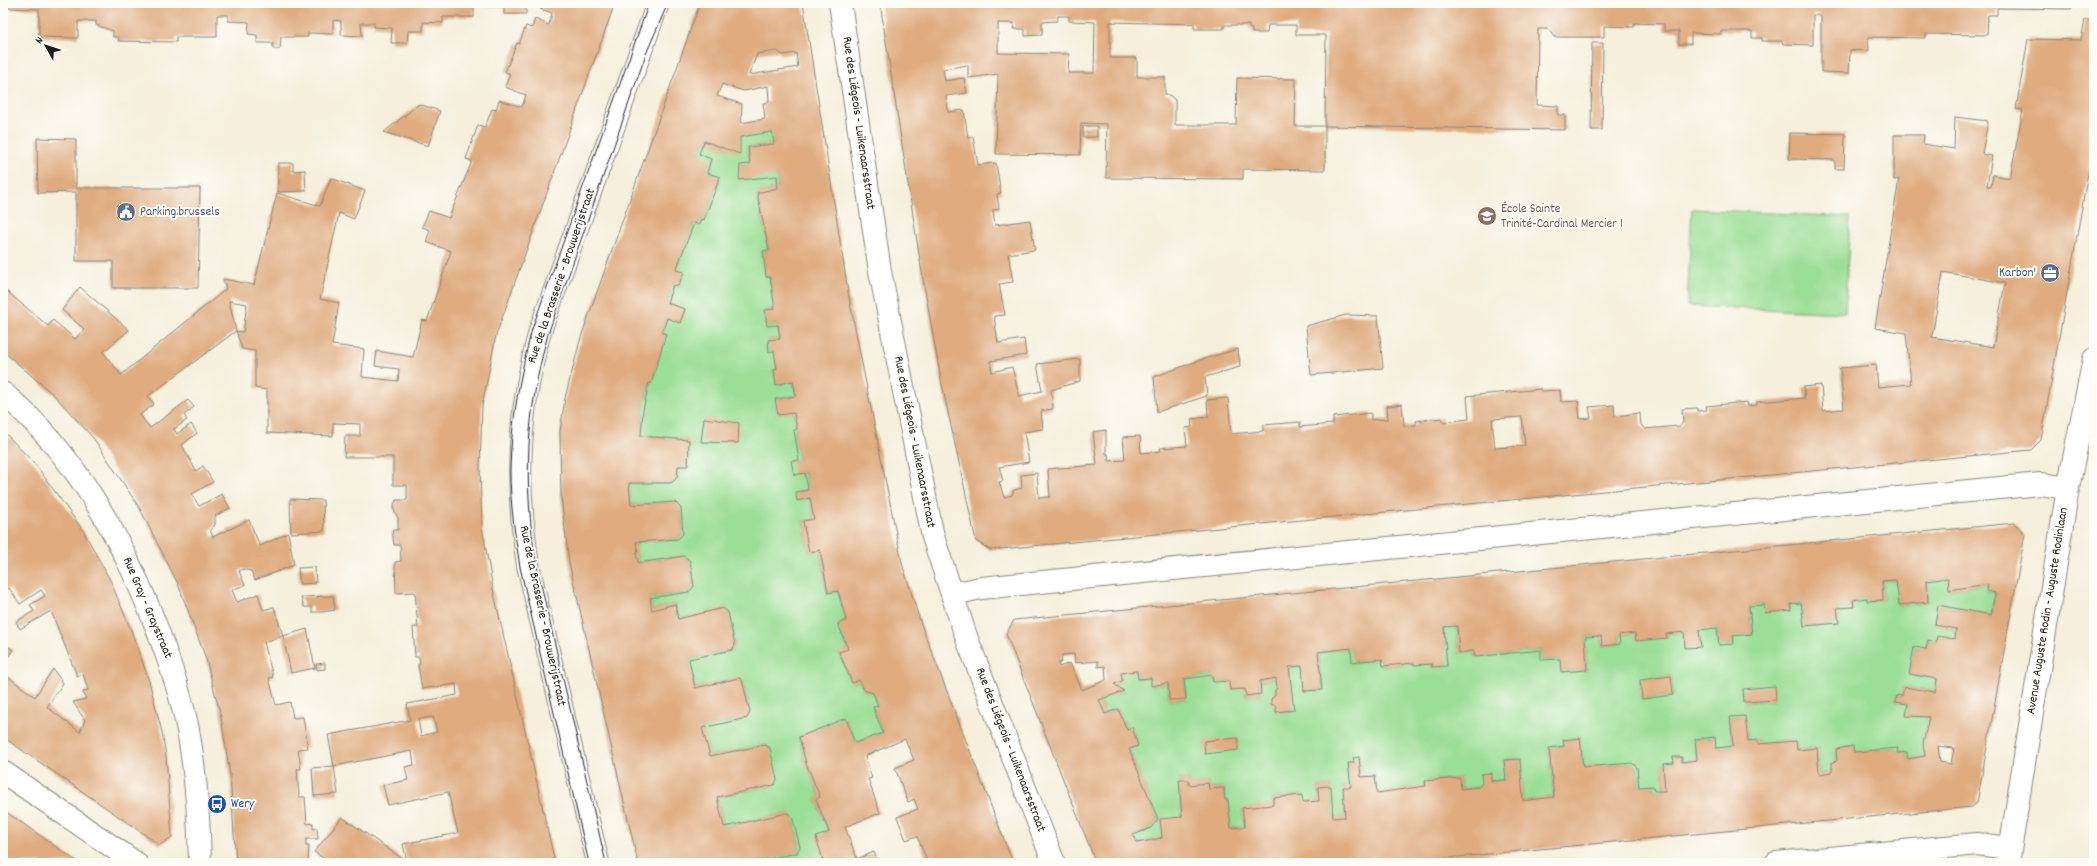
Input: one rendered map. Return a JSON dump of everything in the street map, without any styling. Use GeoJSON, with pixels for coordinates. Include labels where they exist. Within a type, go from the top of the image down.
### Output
{"type":"FeatureCollection","features":[{"type":"Feature","properties":{"kind":"street","name":"Rue de la Brasserie - Brouwerijstraat"},"geometry":{"type":"LineString","coordinates":[[598,863],[528,565],[522,524],[520,482],[521,432],[529,376],[540,332],[658,3]]}},
{"type":"Feature","properties":{"kind":"street","name":"Rue des Liégeois - Luikenaarsstraat"},"geometry":{"type":"LineString","coordinates":[[840,3],[880,271],[933,537],[967,639],[1054,863]]}},
{"type":"Feature","properties":{"kind":"street","name":"Avenue Auguste Rodin - Auguste Rodinlaan"},"geometry":{"type":"LineString","coordinates":[[2009,856],[2068,488],[2094,359]]}},
{"type":"Feature","properties":{"kind":"street","name":"Rue Gray - Graystraat"},"geometry":{"type":"LineString","coordinates":[[3,392],[54,444],[88,489],[120,543],[146,601],[175,676],[188,731],[198,813],[200,863]]}},
{"type":"Feature","properties":{"kind":"street"},"geometry":{"type":"LineString","coordinates":[[952,594],[981,588],[2032,484],[2068,488]]}},
{"type":"Feature","properties":{"kind":"street"},"geometry":{"type":"LineString","coordinates":[[3,772],[136,863]]}},
{"type":"Feature","properties":{"kind":"street"},"geometry":{"type":"LineString","coordinates":[[1776,863],[1977,844],[2009,856]]}},
{"type":"Feature","properties":{"kind":"green space"},"geometry":{"type":"Polygon","coordinates":[[[772,132],[774,144],[748,147],[750,164],[740,165],[777,176],[778,188],[757,193],[769,250],[763,251],[766,277],[770,277],[775,309],[765,310],[767,326],[778,325],[780,339],[768,340],[769,352],[774,351],[777,369],[774,370],[776,384],[793,381],[796,396],[775,399],[794,413],[797,429],[794,430],[799,460],[791,461],[802,474],[805,473],[808,490],[796,492],[797,501],[810,498],[814,519],[803,521],[809,552],[820,550],[828,593],[838,591],[846,620],[838,624],[848,649],[839,653],[852,683],[859,680],[864,690],[873,693],[878,706],[873,708],[883,733],[855,743],[846,718],[799,737],[806,763],[820,797],[816,799],[829,832],[817,837],[824,863],[748,863],[797,853],[800,847],[792,816],[787,813],[724,827],[717,797],[774,785],[770,748],[765,745],[710,756],[702,728],[746,718],[750,712],[742,680],[739,678],[695,688],[689,659],[732,650],[735,645],[728,612],[723,609],[678,619],[675,604],[652,610],[650,598],[689,592],[694,586],[690,561],[683,556],[638,563],[636,542],[678,539],[683,534],[681,508],[675,502],[631,505],[629,483],[671,483],[677,478],[678,466],[688,466],[688,440],[641,436],[643,410],[649,383],[651,383],[666,334],[662,333],[667,318],[680,323],[685,310],[667,303],[673,285],[679,286],[683,272],[676,270],[694,223],[699,225],[701,219],[704,220],[720,178],[707,173],[699,154],[704,141],[772,132]]]}},
{"type":"Feature","properties":{"kind":"green space"},"geometry":{"type":"Polygon","coordinates":[[[1692,209],[1850,217],[1845,313],[1687,306],[1692,209]]]}},
{"type":"Feature","properties":{"kind":"green space"},"geometry":{"type":"Polygon","coordinates":[[[1948,578],[1949,590],[1988,584],[1987,591],[1995,593],[1991,615],[1938,605],[1935,625],[1956,629],[1955,639],[1937,636],[1936,642],[1928,640],[1926,649],[1914,647],[1909,674],[1937,679],[1935,692],[1904,687],[1902,696],[1897,695],[1896,702],[1908,704],[1906,716],[1929,717],[1925,756],[1908,759],[1907,752],[1897,753],[1897,748],[1854,752],[1853,746],[1836,749],[1837,761],[1832,763],[1832,772],[1819,774],[1817,748],[1797,750],[1796,741],[1758,744],[1758,740],[1748,741],[1745,716],[1730,717],[1733,746],[1716,748],[1714,737],[1695,739],[1697,760],[1682,762],[1682,757],[1674,757],[1674,763],[1663,764],[1665,791],[1654,791],[1653,786],[1639,787],[1637,767],[1631,763],[1583,767],[1580,738],[1564,740],[1564,746],[1549,748],[1554,797],[1523,801],[1520,759],[1504,760],[1506,780],[1491,781],[1490,773],[1479,787],[1461,789],[1460,778],[1426,781],[1426,786],[1377,793],[1375,776],[1361,777],[1359,757],[1354,758],[1354,763],[1348,763],[1351,787],[1343,787],[1345,817],[1333,818],[1331,786],[1318,787],[1319,801],[1303,802],[1302,795],[1273,798],[1273,805],[1242,809],[1245,827],[1231,828],[1228,800],[1225,800],[1224,788],[1209,789],[1208,783],[1189,785],[1189,780],[1179,780],[1182,817],[1162,838],[1137,843],[1133,835],[1151,828],[1158,819],[1129,749],[1138,746],[1132,728],[1127,730],[1118,709],[1105,714],[1099,700],[1124,691],[1114,684],[1122,681],[1121,673],[1137,671],[1138,679],[1151,678],[1151,686],[1168,683],[1169,700],[1186,699],[1184,679],[1212,675],[1213,682],[1229,681],[1245,689],[1246,696],[1261,694],[1260,681],[1276,678],[1277,688],[1275,690],[1275,696],[1271,700],[1271,704],[1276,706],[1276,712],[1293,710],[1289,667],[1302,666],[1305,691],[1322,690],[1318,652],[1351,648],[1353,662],[1382,659],[1383,666],[1414,663],[1432,664],[1432,667],[1446,666],[1444,627],[1457,626],[1459,653],[1474,651],[1475,657],[1541,650],[1541,660],[1560,659],[1562,672],[1587,670],[1585,637],[1601,636],[1602,646],[1620,644],[1619,635],[1635,633],[1667,637],[1666,634],[1684,632],[1685,648],[1699,630],[1717,628],[1719,645],[1733,644],[1733,636],[1752,634],[1749,606],[1764,605],[1791,610],[1790,604],[1801,603],[1804,626],[1838,623],[1837,608],[1853,607],[1853,600],[1867,598],[1868,601],[1883,600],[1882,581],[1896,580],[1899,605],[1928,602],[1927,581],[1948,578]],[[1671,676],[1640,680],[1642,699],[1673,695],[1671,676]],[[1743,689],[1745,702],[1775,700],[1743,689]]]}},
{"type":"Feature","properties":{"kind":"building"},"geometry":{"type":"Polygon","coordinates":[[[3,3],[526,3],[526,14],[504,14],[504,7],[474,6],[474,17],[443,17],[443,23],[423,22],[423,31],[408,31],[407,43],[391,43],[392,28],[374,27],[374,23],[361,23],[362,36],[341,35],[341,21],[333,20],[333,34],[308,33],[308,37],[281,37],[280,49],[273,49],[273,43],[257,43],[257,35],[248,34],[249,22],[228,21],[228,15],[217,15],[217,37],[176,37],[176,42],[118,41],[119,37],[113,37],[113,31],[96,25],[96,21],[78,21],[78,38],[39,37],[39,9],[3,8],[3,3]]]}},
{"type":"Feature","properties":{"kind":"building"},"geometry":{"type":"Polygon","coordinates":[[[548,3],[615,3],[496,335],[482,406],[480,469],[482,527],[493,589],[555,863],[319,863],[323,858],[314,852],[342,817],[407,862],[403,844],[458,833],[448,792],[388,805],[383,785],[408,780],[405,767],[414,765],[412,751],[334,766],[328,735],[410,720],[407,704],[457,695],[456,684],[422,689],[418,665],[420,664],[419,657],[415,657],[413,627],[418,627],[415,592],[396,593],[395,562],[401,561],[400,545],[394,545],[392,530],[398,530],[398,518],[393,508],[396,500],[407,500],[407,485],[393,485],[393,457],[344,457],[345,436],[360,436],[360,424],[333,423],[333,436],[267,433],[267,390],[255,388],[255,351],[242,349],[236,331],[148,396],[154,404],[140,415],[150,428],[188,400],[194,407],[184,415],[187,420],[174,429],[177,434],[191,424],[197,433],[182,445],[196,471],[203,466],[213,482],[192,494],[199,506],[222,494],[230,508],[215,516],[215,525],[210,530],[213,537],[249,520],[260,546],[288,533],[294,565],[255,580],[251,571],[243,569],[239,571],[245,585],[232,590],[237,602],[258,594],[263,610],[274,607],[283,636],[264,642],[273,677],[269,678],[276,705],[290,702],[293,718],[303,717],[308,748],[298,749],[301,769],[297,769],[299,797],[305,797],[307,824],[313,823],[313,829],[317,828],[318,839],[306,839],[306,846],[309,846],[308,862],[236,863],[230,775],[221,717],[206,659],[178,584],[139,507],[94,439],[55,396],[3,351],[3,288],[48,326],[53,320],[75,339],[84,329],[62,310],[80,287],[129,330],[103,352],[121,375],[226,289],[223,279],[254,285],[277,193],[320,206],[331,178],[365,191],[354,219],[339,213],[320,299],[339,303],[332,345],[364,349],[362,377],[398,381],[399,369],[375,366],[377,351],[413,357],[422,320],[427,321],[451,251],[426,242],[430,230],[422,227],[429,211],[449,218],[472,161],[466,159],[478,125],[485,127],[492,109],[496,110],[499,100],[522,107],[526,95],[505,87],[510,74],[505,72],[526,26],[532,28],[535,19],[549,25],[552,13],[540,9],[548,3]],[[229,301],[236,331],[243,332],[247,304],[229,301]],[[433,717],[418,719],[421,736],[437,732],[433,717]]]}},
{"type":"Feature","properties":{"kind":"building"},"geometry":{"type":"Polygon","coordinates":[[[700,3],[803,3],[849,298],[902,563],[921,624],[1013,863],[928,863],[917,836],[906,840],[897,817],[918,809],[914,799],[908,802],[895,768],[914,760],[905,739],[865,756],[872,778],[868,779],[880,813],[845,827],[857,859],[874,852],[878,863],[824,863],[816,837],[829,832],[816,799],[820,797],[806,763],[799,737],[846,718],[855,743],[883,733],[873,707],[878,706],[873,693],[864,690],[859,680],[852,683],[839,652],[848,649],[838,624],[846,620],[838,591],[828,593],[820,550],[809,552],[803,521],[814,519],[810,498],[797,501],[796,492],[808,490],[805,473],[794,475],[791,461],[799,460],[794,430],[797,429],[794,413],[778,415],[775,399],[796,396],[793,381],[776,385],[774,370],[777,369],[774,351],[769,352],[768,340],[780,339],[778,325],[767,326],[765,310],[775,309],[770,277],[766,277],[763,251],[769,250],[757,193],[778,188],[777,176],[739,180],[740,165],[750,164],[748,147],[774,144],[772,132],[740,137],[740,154],[704,141],[699,154],[711,159],[707,173],[720,177],[704,220],[701,219],[699,225],[694,223],[676,270],[684,272],[678,286],[673,285],[667,303],[685,309],[680,323],[667,318],[662,333],[666,334],[651,384],[649,383],[643,410],[641,436],[689,440],[688,466],[678,466],[677,478],[671,483],[629,483],[631,505],[675,502],[681,508],[683,534],[678,539],[636,542],[638,563],[684,556],[690,561],[694,586],[689,592],[650,598],[652,610],[675,604],[678,619],[723,608],[728,612],[735,645],[732,650],[689,659],[695,688],[739,678],[742,680],[750,712],[747,718],[702,728],[710,756],[765,745],[770,748],[777,780],[774,785],[717,797],[724,827],[787,813],[792,816],[800,847],[797,853],[748,863],[638,863],[569,562],[561,497],[560,431],[565,398],[581,337],[700,3]],[[777,51],[757,54],[749,75],[798,67],[796,53],[783,55],[777,51]],[[722,84],[717,96],[742,104],[741,123],[765,119],[763,103],[769,102],[768,86],[744,91],[722,84]]]}},
{"type":"Feature","properties":{"kind":"building"},"geometry":{"type":"Polygon","coordinates":[[[880,3],[2071,3],[2072,9],[1997,8],[1997,15],[1988,15],[1987,35],[1926,34],[1926,38],[1868,37],[1869,51],[1850,50],[1849,73],[1821,72],[1821,15],[1813,15],[1813,45],[1783,44],[1782,41],[1762,41],[1762,38],[1752,38],[1752,31],[1721,31],[1721,34],[1691,33],[1691,44],[1679,44],[1679,31],[1664,31],[1664,24],[1634,23],[1634,27],[1604,26],[1604,37],[1554,37],[1548,29],[1538,29],[1537,105],[1558,106],[1558,115],[1565,115],[1565,130],[1325,126],[1325,170],[1243,169],[1243,179],[1106,178],[1107,124],[1081,123],[1080,155],[996,154],[998,74],[968,78],[968,65],[943,69],[945,81],[964,78],[967,93],[946,96],[948,112],[964,110],[968,138],[973,137],[978,165],[996,163],[1001,193],[997,194],[999,209],[993,210],[995,225],[1030,220],[1035,250],[1008,254],[1013,282],[999,284],[1005,315],[994,316],[998,343],[1024,339],[1026,355],[990,361],[992,372],[1012,367],[1019,396],[1042,391],[1037,364],[1080,359],[1080,381],[1051,390],[1053,407],[1052,409],[1041,411],[1043,429],[1024,432],[1029,462],[999,467],[1003,481],[999,482],[1004,497],[1012,495],[1014,490],[1022,488],[1021,475],[1037,473],[1039,498],[1050,497],[1048,469],[1097,465],[1093,432],[1106,430],[1106,454],[1108,454],[1109,461],[1125,460],[1123,437],[1140,436],[1141,453],[1161,451],[1160,448],[1187,446],[1185,428],[1192,427],[1191,419],[1208,417],[1207,400],[1228,398],[1231,434],[1263,431],[1263,425],[1300,422],[1300,427],[1333,424],[1333,417],[1371,413],[1371,420],[1388,419],[1387,406],[1402,404],[1404,426],[1416,425],[1416,421],[1442,418],[1442,422],[1469,419],[1467,396],[1541,389],[1541,391],[1560,390],[1561,402],[1578,401],[1580,419],[1591,418],[1589,407],[1614,405],[1615,416],[1640,413],[1641,425],[1645,429],[1680,426],[1683,422],[1682,409],[1697,408],[1697,411],[1707,410],[1706,406],[1747,402],[1748,406],[1757,405],[1757,402],[1805,398],[1803,387],[1821,385],[1823,411],[1844,409],[1840,368],[1876,365],[1878,387],[1911,384],[1906,333],[1875,328],[1899,179],[1894,180],[1894,135],[1924,135],[1923,144],[1954,149],[1955,117],[1988,121],[1982,154],[1992,156],[1987,186],[1991,187],[1993,175],[2010,178],[2023,110],[2016,109],[2028,39],[2081,40],[2085,20],[2094,20],[2094,139],[2041,440],[2031,450],[990,550],[976,541],[941,380],[921,267],[880,3]],[[1058,16],[1057,21],[1042,22],[1042,35],[1025,36],[1025,29],[1013,29],[1014,23],[998,23],[998,53],[1069,54],[1068,73],[1094,73],[1095,22],[1069,21],[1069,16],[1058,16]],[[1110,22],[1110,58],[1137,58],[1137,77],[1165,77],[1165,95],[1169,95],[1175,100],[1175,125],[1236,125],[1237,78],[1296,79],[1295,126],[1325,126],[1326,35],[1296,35],[1296,25],[1268,25],[1267,33],[1252,33],[1252,29],[1249,28],[1249,25],[1224,25],[1224,29],[1194,29],[1194,24],[1110,22]],[[1943,272],[1932,337],[1993,347],[2005,283],[1943,272]],[[1522,417],[1492,419],[1495,448],[1525,446],[1522,417]]]}},
{"type":"Feature","properties":{"kind":"building"},"geometry":{"type":"Polygon","coordinates":[[[1592,43],[1603,43],[1602,130],[1591,130],[1592,43]]]}},
{"type":"Feature","properties":{"kind":"building"},"geometry":{"type":"Polygon","coordinates":[[[419,104],[440,111],[428,146],[384,132],[419,104]]]}},
{"type":"Feature","properties":{"kind":"building"},"geometry":{"type":"Polygon","coordinates":[[[1083,126],[1097,126],[1097,137],[1083,137],[1083,126]]]}},
{"type":"Feature","properties":{"kind":"building"},"geometry":{"type":"Polygon","coordinates":[[[1790,133],[1845,134],[1844,169],[1835,169],[1835,160],[1789,159],[1790,133]]]}},
{"type":"Feature","properties":{"kind":"building"},"geometry":{"type":"Polygon","coordinates":[[[37,138],[76,139],[76,188],[200,188],[198,288],[113,288],[113,261],[76,261],[76,192],[38,193],[37,138]]]}},
{"type":"Feature","properties":{"kind":"building"},"geometry":{"type":"Polygon","coordinates":[[[278,163],[293,163],[293,171],[305,170],[306,191],[278,192],[278,163]]]}},
{"type":"Feature","properties":{"kind":"building"},"geometry":{"type":"Polygon","coordinates":[[[1346,315],[1378,316],[1383,368],[1311,375],[1306,326],[1346,315]]]}},
{"type":"Feature","properties":{"kind":"building"},"geometry":{"type":"Polygon","coordinates":[[[1238,349],[1240,367],[1205,377],[1207,396],[1157,412],[1154,377],[1203,359],[1238,349]]]}},
{"type":"Feature","properties":{"kind":"building"},"geometry":{"type":"Polygon","coordinates":[[[704,418],[739,423],[738,443],[701,442],[704,418]]]}},
{"type":"Feature","properties":{"kind":"building"},"geometry":{"type":"Polygon","coordinates":[[[3,431],[35,464],[84,532],[110,580],[131,630],[149,681],[162,732],[166,756],[172,837],[160,845],[3,737],[3,673],[35,697],[53,669],[63,683],[47,707],[80,732],[85,720],[73,702],[86,699],[83,692],[88,690],[83,674],[77,676],[51,611],[20,629],[16,622],[34,611],[30,605],[45,596],[41,590],[20,604],[9,588],[3,593],[3,431]]]}},
{"type":"Feature","properties":{"kind":"building"},"geometry":{"type":"Polygon","coordinates":[[[290,499],[323,500],[324,531],[291,533],[290,499]]]}},
{"type":"Feature","properties":{"kind":"building"},"geometry":{"type":"Polygon","coordinates":[[[2015,523],[2025,534],[1977,803],[1972,807],[1396,863],[1096,863],[1006,634],[1014,620],[2015,523]],[[1948,578],[1927,581],[1928,602],[1899,605],[1896,580],[1882,581],[1883,600],[1867,601],[1867,598],[1853,600],[1854,607],[1837,608],[1839,623],[1804,626],[1801,603],[1790,604],[1791,610],[1765,613],[1764,605],[1749,606],[1752,634],[1733,636],[1734,644],[1719,645],[1717,628],[1699,630],[1701,647],[1685,648],[1684,632],[1666,634],[1667,638],[1636,641],[1635,633],[1619,635],[1620,644],[1602,646],[1601,636],[1585,637],[1587,670],[1561,672],[1560,659],[1541,660],[1541,650],[1475,657],[1474,651],[1459,653],[1457,626],[1444,627],[1447,666],[1432,667],[1432,664],[1414,665],[1414,663],[1383,666],[1382,659],[1352,662],[1351,648],[1318,652],[1322,690],[1304,691],[1302,666],[1289,667],[1294,710],[1276,712],[1276,706],[1271,704],[1271,699],[1275,696],[1275,690],[1277,688],[1276,678],[1260,681],[1261,694],[1246,696],[1245,689],[1230,690],[1229,681],[1213,682],[1212,675],[1184,679],[1186,699],[1169,700],[1168,683],[1151,686],[1151,678],[1138,679],[1137,671],[1121,673],[1122,681],[1114,684],[1124,691],[1099,700],[1105,714],[1118,709],[1127,730],[1132,727],[1138,746],[1129,749],[1158,819],[1151,828],[1133,835],[1137,843],[1162,838],[1160,819],[1182,817],[1179,780],[1189,780],[1189,785],[1208,783],[1209,789],[1224,788],[1225,800],[1228,800],[1231,828],[1245,827],[1242,808],[1273,805],[1273,798],[1302,795],[1303,802],[1319,801],[1318,787],[1331,786],[1333,818],[1345,817],[1343,787],[1351,787],[1348,763],[1354,763],[1353,758],[1359,757],[1361,777],[1375,776],[1377,793],[1426,786],[1425,781],[1460,778],[1461,789],[1479,787],[1482,783],[1481,774],[1491,773],[1491,781],[1506,780],[1504,760],[1520,759],[1523,801],[1554,797],[1549,748],[1564,746],[1563,740],[1580,738],[1583,767],[1632,763],[1637,767],[1639,787],[1653,786],[1654,791],[1665,791],[1663,764],[1674,763],[1673,757],[1682,757],[1682,762],[1697,760],[1695,739],[1715,737],[1716,748],[1733,746],[1730,717],[1745,716],[1748,741],[1758,740],[1758,744],[1796,741],[1797,750],[1817,748],[1819,774],[1832,772],[1832,762],[1837,761],[1836,749],[1853,746],[1854,752],[1898,748],[1897,753],[1907,752],[1908,759],[1925,756],[1923,743],[1929,717],[1906,716],[1908,704],[1895,702],[1897,695],[1902,696],[1904,687],[1935,692],[1937,679],[1909,674],[1914,647],[1926,649],[1928,640],[1936,642],[1937,636],[1955,639],[1956,629],[1935,625],[1938,605],[1991,615],[1995,593],[1987,591],[1988,584],[1949,590],[1948,578]],[[1074,654],[1062,655],[1061,662],[1058,664],[1059,667],[1070,663],[1082,690],[1106,680],[1105,666],[1098,667],[1098,661],[1075,663],[1074,654]],[[1938,746],[1940,762],[1951,764],[1954,748],[1938,746]]]}},
{"type":"Feature","properties":{"kind":"building"},"geometry":{"type":"Polygon","coordinates":[[[315,567],[316,583],[300,584],[298,568],[315,567]]]}},
{"type":"Feature","properties":{"kind":"building"},"geometry":{"type":"Polygon","coordinates":[[[333,596],[335,610],[322,612],[312,612],[312,607],[304,607],[301,597],[333,596]]]}},
{"type":"Feature","properties":{"kind":"building"},"geometry":{"type":"Polygon","coordinates":[[[307,629],[315,668],[291,673],[283,636],[307,629]]]}},
{"type":"Feature","properties":{"kind":"building"},"geometry":{"type":"Polygon","coordinates":[[[3,643],[13,650],[3,664],[3,643]]]}},
{"type":"Feature","properties":{"kind":"building"},"geometry":{"type":"Polygon","coordinates":[[[325,663],[325,669],[317,670],[316,664],[325,663]]]}},
{"type":"Feature","properties":{"kind":"building"},"geometry":{"type":"Polygon","coordinates":[[[1671,676],[1673,695],[1642,699],[1640,680],[1671,676]]]}},
{"type":"Feature","properties":{"kind":"building"},"geometry":{"type":"Polygon","coordinates":[[[1775,686],[1776,700],[1744,702],[1743,689],[1775,686]]]}},
{"type":"Feature","properties":{"kind":"building"},"geometry":{"type":"Polygon","coordinates":[[[1238,738],[1238,750],[1205,754],[1204,741],[1238,738]]]}},
{"type":"Feature","properties":{"kind":"building"},"geometry":{"type":"Polygon","coordinates":[[[334,766],[338,794],[314,796],[312,768],[334,766]]]}},
{"type":"Feature","properties":{"kind":"building"},"geometry":{"type":"Polygon","coordinates":[[[3,810],[25,825],[79,863],[3,863],[3,810]]]}},
{"type":"Feature","properties":{"kind":"tram line"},"geometry":{"type":"LineString","coordinates":[[589,863],[520,567],[511,495],[510,470],[512,434],[517,399],[532,329],[649,3]]}},
{"type":"Feature","properties":{"kind":"tram line"},"geometry":{"type":"LineString","coordinates":[[606,863],[536,563],[529,504],[528,476],[531,420],[535,392],[548,334],[646,54],[668,3]]}},
{"type":"Feature","properties":{"kind":"place","name":"Parking.brussels"},"geometry":{"type":"Point","coordinates":[126,212]}},
{"type":"Feature","properties":{"kind":"place","name":"École Sainte Trinité-Cardinal Mercier 1"},"geometry":{"type":"Point","coordinates":[1487,216]}},
{"type":"Feature","properties":{"kind":"place","name":"Karbon'"},"geometry":{"type":"Point","coordinates":[2050,273]}},
{"type":"Feature","properties":{"kind":"place","name":"Wery"},"geometry":{"type":"Point","coordinates":[217,804]}}]}
